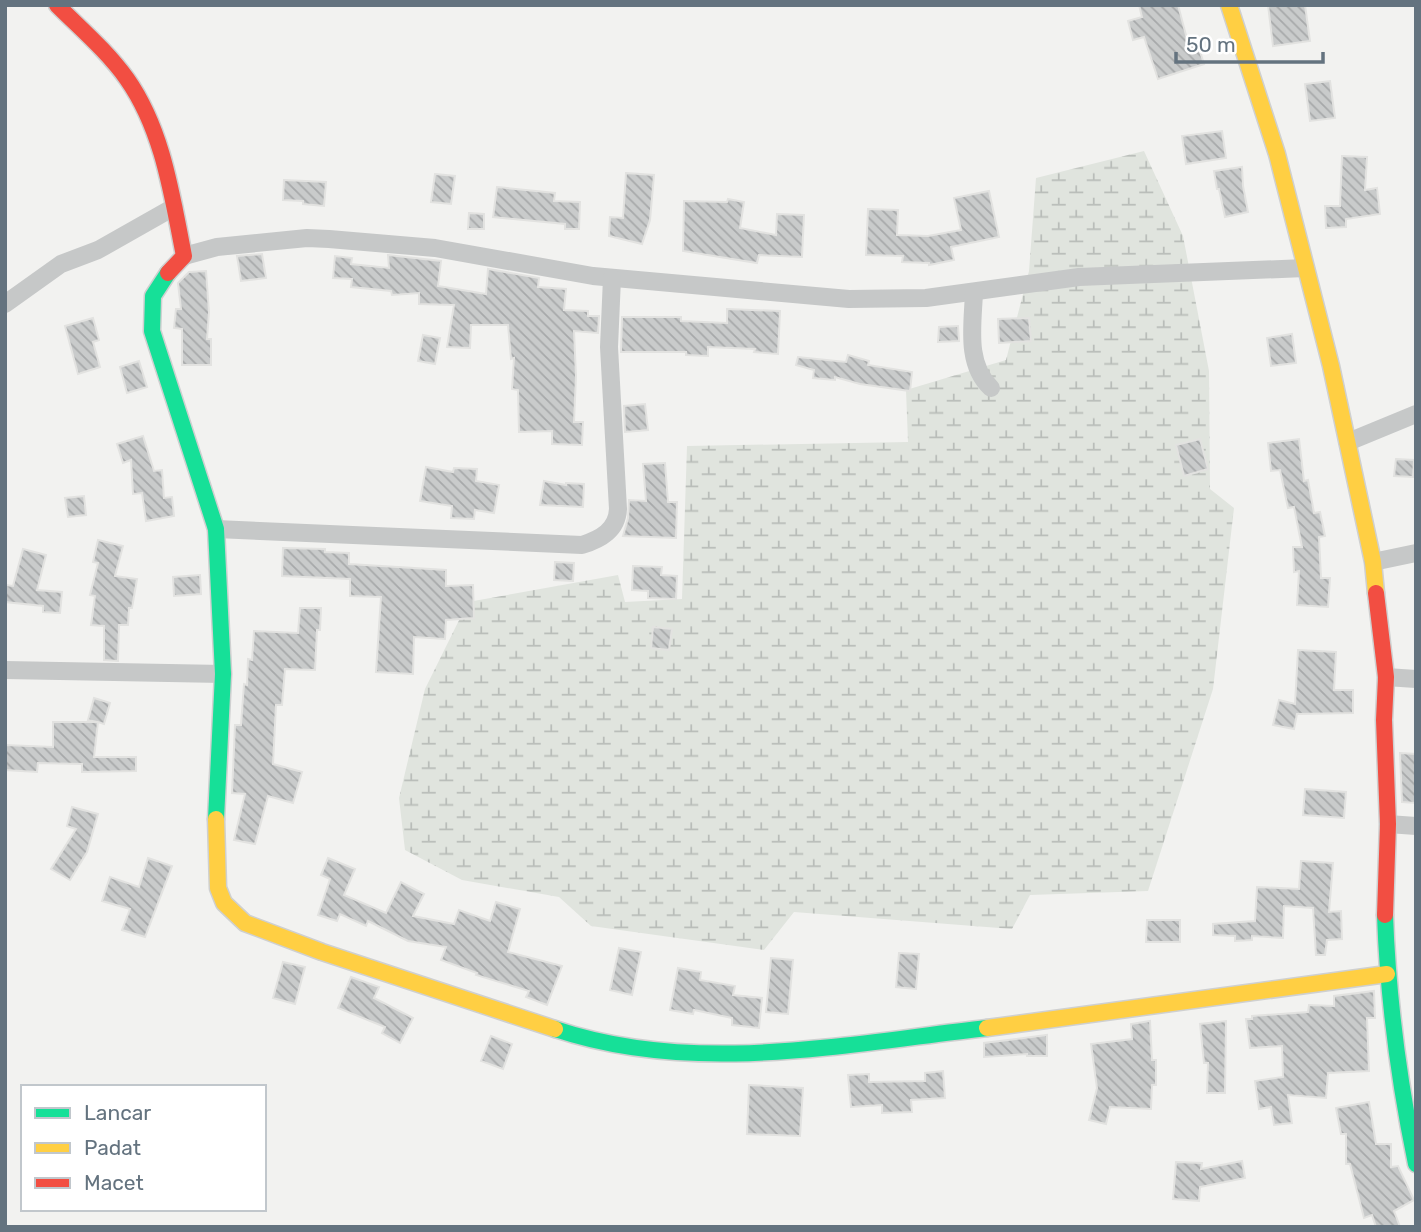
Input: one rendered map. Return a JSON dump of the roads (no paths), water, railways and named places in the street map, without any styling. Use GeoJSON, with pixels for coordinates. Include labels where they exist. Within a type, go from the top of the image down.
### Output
{"type":"FeatureCollection","features":[{"type":"Feature","properties":{"kind":"street"},"geometry":{"type":"LineString","coordinates":[[57,5],[105,52],[128,81],[141,104],[168,176],[184,256]]}},
{"type":"Feature","properties":{"kind":"street"},"geometry":{"type":"LineString","coordinates":[[1229,5],[1269,128],[1348,442],[1373,562],[1386,677],[1384,720],[1388,824],[1384,896],[1387,974],[1401,1091],[1416,1164]]}},
{"type":"Feature","properties":{"kind":"street"},"geometry":{"type":"LineString","coordinates":[[5,304],[54,268],[98,250],[174,207]]}},
{"type":"Feature","properties":{"kind":"street"},"geometry":{"type":"LineString","coordinates":[[1305,268],[1079,277],[926,298],[849,299],[612,278],[435,248],[307,238],[217,247],[184,256],[153,292],[152,331],[216,529],[223,674],[216,867],[218,888],[224,903],[246,923],[322,952],[578,1037],[624,1048],[706,1055],[793,1050],[1003,1026],[1387,974]]}},
{"type":"Feature","properties":{"kind":"street"},"geometry":{"type":"LineString","coordinates":[[216,529],[582,545],[601,538],[618,520],[609,347],[612,278]]}},
{"type":"Feature","properties":{"kind":"street"},"geometry":{"type":"LineString","coordinates":[[974,292],[973,350],[978,373],[990,388]]}},
{"type":"Feature","properties":{"kind":"street"},"geometry":{"type":"LineString","coordinates":[[1348,442],[1416,414]]}},
{"type":"Feature","properties":{"kind":"street"},"geometry":{"type":"LineString","coordinates":[[1373,562],[1416,554]]}},
{"type":"Feature","properties":{"kind":"street"},"geometry":{"type":"LineString","coordinates":[[5,670],[223,674]]}},
{"type":"Feature","properties":{"kind":"street"},"geometry":{"type":"LineString","coordinates":[[1386,677],[1416,679]]}},
{"type":"Feature","properties":{"kind":"street"},"geometry":{"type":"LineString","coordinates":[[1388,824],[1416,826]]}}]}
